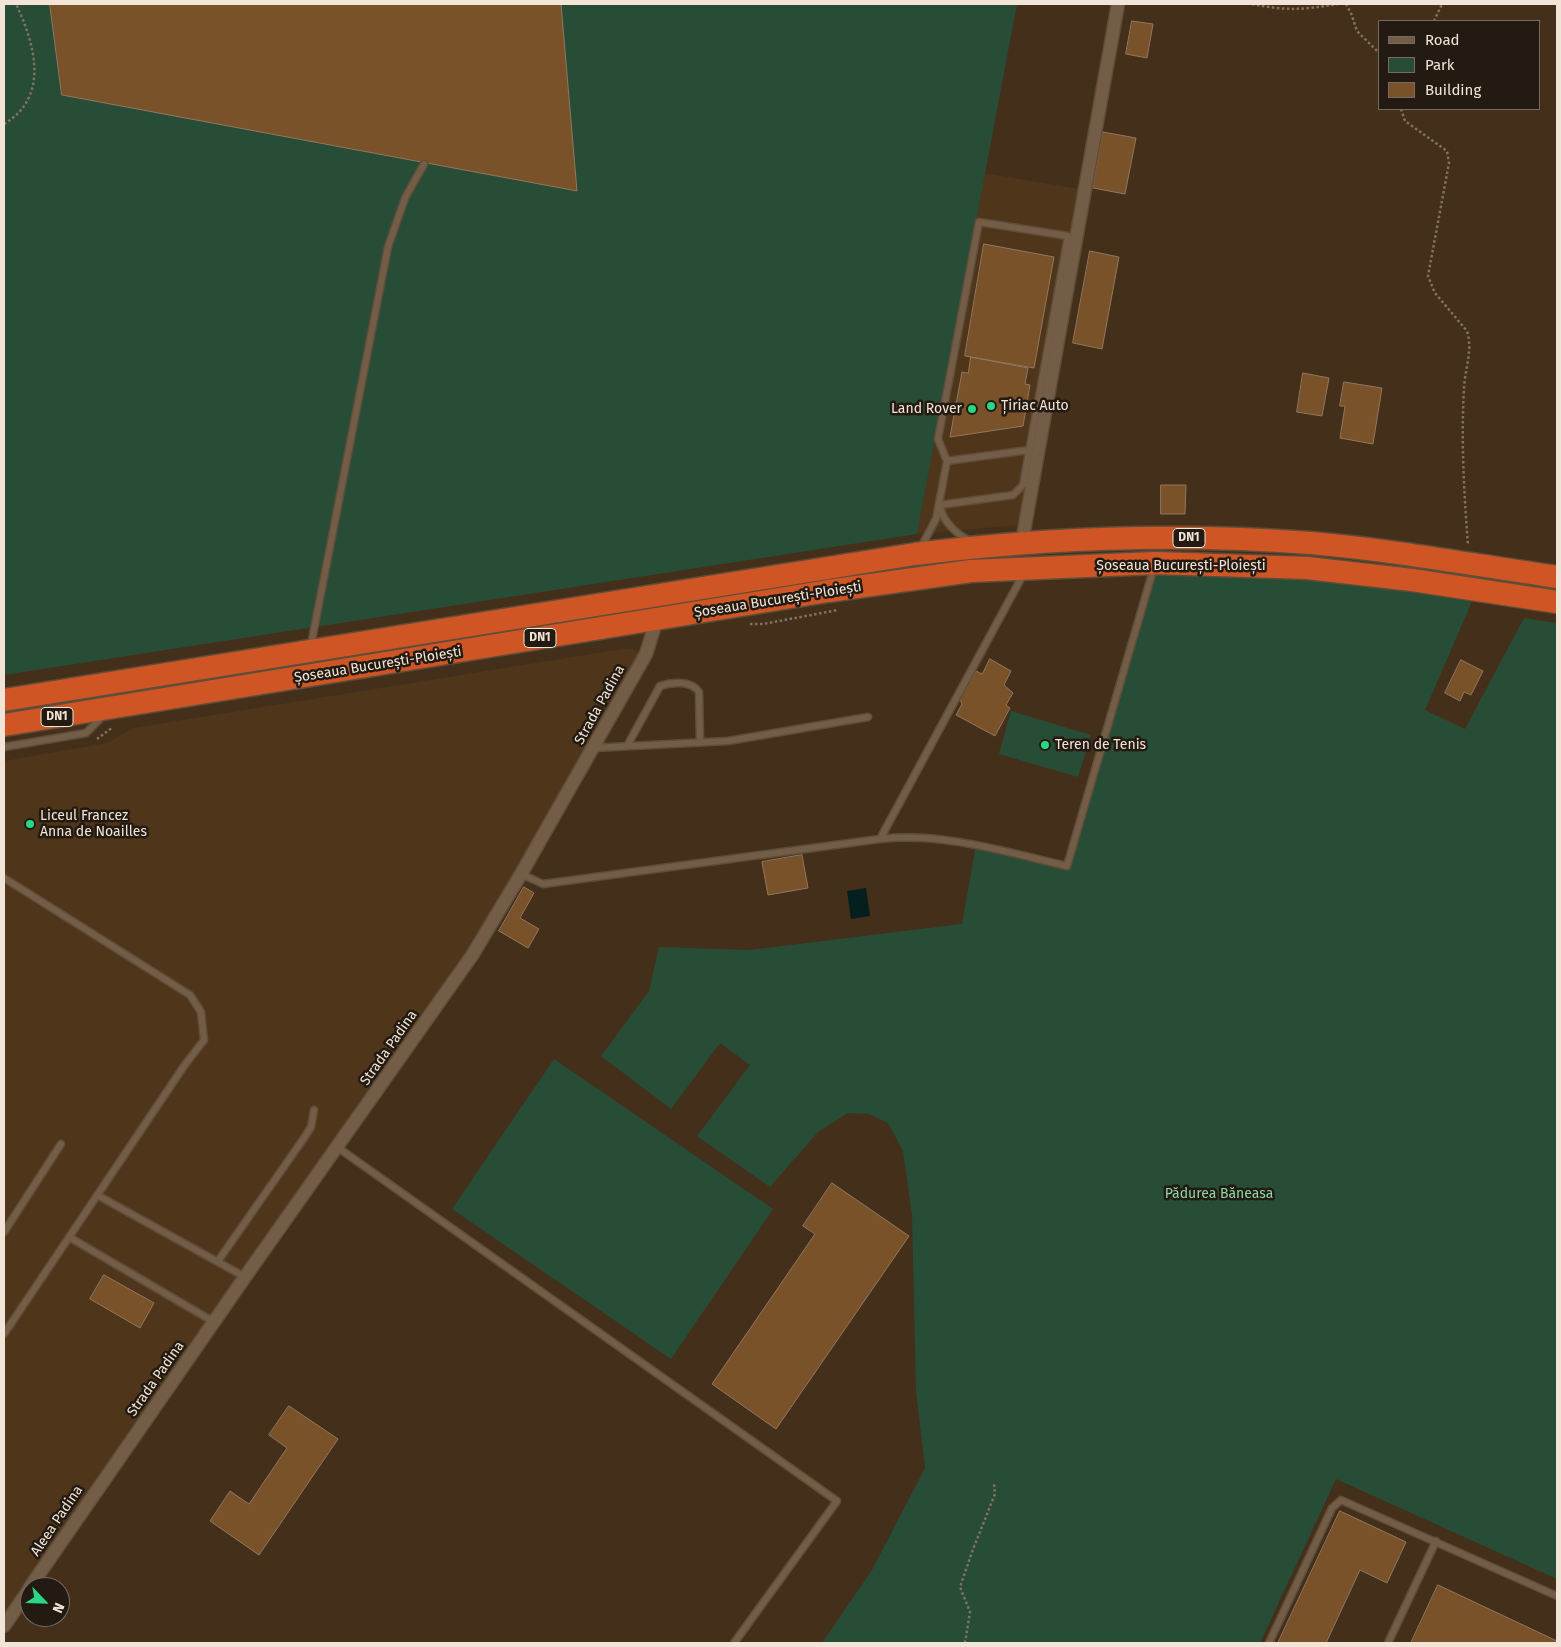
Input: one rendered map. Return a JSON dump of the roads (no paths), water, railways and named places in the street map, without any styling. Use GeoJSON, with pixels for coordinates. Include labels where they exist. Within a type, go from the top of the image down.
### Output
{"type":"FeatureCollection","features":[{"type":"Feature","properties":{"kind":"highway","name":"Șoseaua București-Ploiești"},"geometry":{"type":"LineString","coordinates":[[4,700],[915,554],[1022,542],[1190,538],[1311,543],[1557,577]]}},
{"type":"Feature","properties":{"kind":"highway","name":"Șoseaua București-Ploiești"},"geometry":{"type":"LineString","coordinates":[[4,725],[115,717],[657,620],[838,590],[971,571],[1027,567],[1155,563],[1307,568],[1412,580],[1557,602]]}},
{"type":"Feature","properties":{"kind":"street"},"geometry":{"type":"LineString","coordinates":[[1022,542],[1118,4]]}},
{"type":"Feature","properties":{"kind":"street","name":"Strada Padina"},"geometry":{"type":"LineString","coordinates":[[109,1472],[244,1277],[473,954],[522,874],[646,654],[657,620]]}},
{"type":"Feature","properties":{"kind":"street","name":"Aleea Padina"},"geometry":{"type":"LineString","coordinates":[[37,1577],[109,1472]]}},
{"type":"Feature","properties":{"kind":"street","name":"Aleea Padina"},"geometry":{"type":"LineString","coordinates":[[4,1626],[20,1602]]}},
{"type":"Feature","properties":{"kind":"lane"},"geometry":{"type":"LineString","coordinates":[[309,652],[388,247],[405,198],[424,164]]}},
{"type":"Feature","properties":{"kind":"lane"},"geometry":{"type":"LineString","coordinates":[[915,554],[928,538],[940,505],[947,461],[938,439],[979,222],[1068,236],[1023,486],[1018,492],[940,505]]}},
{"type":"Feature","properties":{"kind":"lane"},"geometry":{"type":"LineString","coordinates":[[947,461],[1029,450]]}},
{"type":"Feature","properties":{"kind":"lane"},"geometry":{"type":"LineString","coordinates":[[940,505],[942,516],[952,528],[978,546]]}},
{"type":"Feature","properties":{"kind":"lane"},"geometry":{"type":"LineString","coordinates":[[522,874],[543,884],[910,836],[976,845],[1066,866],[1155,563]]}},
{"type":"Feature","properties":{"kind":"lane"},"geometry":{"type":"LineString","coordinates":[[880,839],[1027,567]]}},
{"type":"Feature","properties":{"kind":"lane"},"geometry":{"type":"LineString","coordinates":[[628,746],[660,686],[670,682],[692,685],[699,692],[700,742]]}},
{"type":"Feature","properties":{"kind":"lane"},"geometry":{"type":"LineString","coordinates":[[4,747],[86,733],[115,717]]}},
{"type":"Feature","properties":{"kind":"lane"},"geometry":{"type":"LineString","coordinates":[[593,748],[728,741],[868,717]]}},
{"type":"Feature","properties":{"kind":"lane"},"geometry":{"type":"LineString","coordinates":[[4,878],[190,995],[201,1012],[204,1040],[184,1066],[4,1334]]}},
{"type":"Feature","properties":{"kind":"lane"},"geometry":{"type":"LineString","coordinates":[[218,1261],[311,1127],[314,1110]]}},
{"type":"Feature","properties":{"kind":"lane"},"geometry":{"type":"LineString","coordinates":[[4,1232],[61,1144]]}},
{"type":"Feature","properties":{"kind":"lane"},"geometry":{"type":"LineString","coordinates":[[337,1146],[837,1500],[734,1643]]}},
{"type":"Feature","properties":{"kind":"lane"},"geometry":{"type":"LineString","coordinates":[[97,1195],[244,1277]]}},
{"type":"Feature","properties":{"kind":"lane"},"geometry":{"type":"LineString","coordinates":[[69,1237],[214,1322]]}},
{"type":"Feature","properties":{"kind":"lane"},"geometry":{"type":"LineString","coordinates":[[1269,1643],[1332,1508],[1338,1501],[1345,1501],[1557,1596]]}},
{"type":"Feature","properties":{"kind":"lane"},"geometry":{"type":"LineString","coordinates":[[1388,1643],[1436,1542]]}},
{"type":"Feature","properties":{"kind":"water"},"geometry":{"type":"Polygon","coordinates":[[[866,888],[870,916],[851,919],[847,891],[866,888]]]}},
{"type":"Feature","properties":{"kind":"place","name":"Țiriac Auto"},"geometry":{"type":"Point","coordinates":[991,406]}},
{"type":"Feature","properties":{"kind":"place","name":"Land Rover"},"geometry":{"type":"Point","coordinates":[972,409]}},
{"type":"Feature","properties":{"kind":"place","name":"Teren de Tenis"},"geometry":{"type":"Point","coordinates":[1045,745]}},
{"type":"Feature","properties":{"kind":"place","name":"Liceul Francez Anna de Noailles"},"geometry":{"type":"Point","coordinates":[30,824]}},
{"type":"Feature","properties":{"kind":"park label","name":"Pădurea Băneasa"},"geometry":{"type":"Point","coordinates":[1219,1194]}}]}
